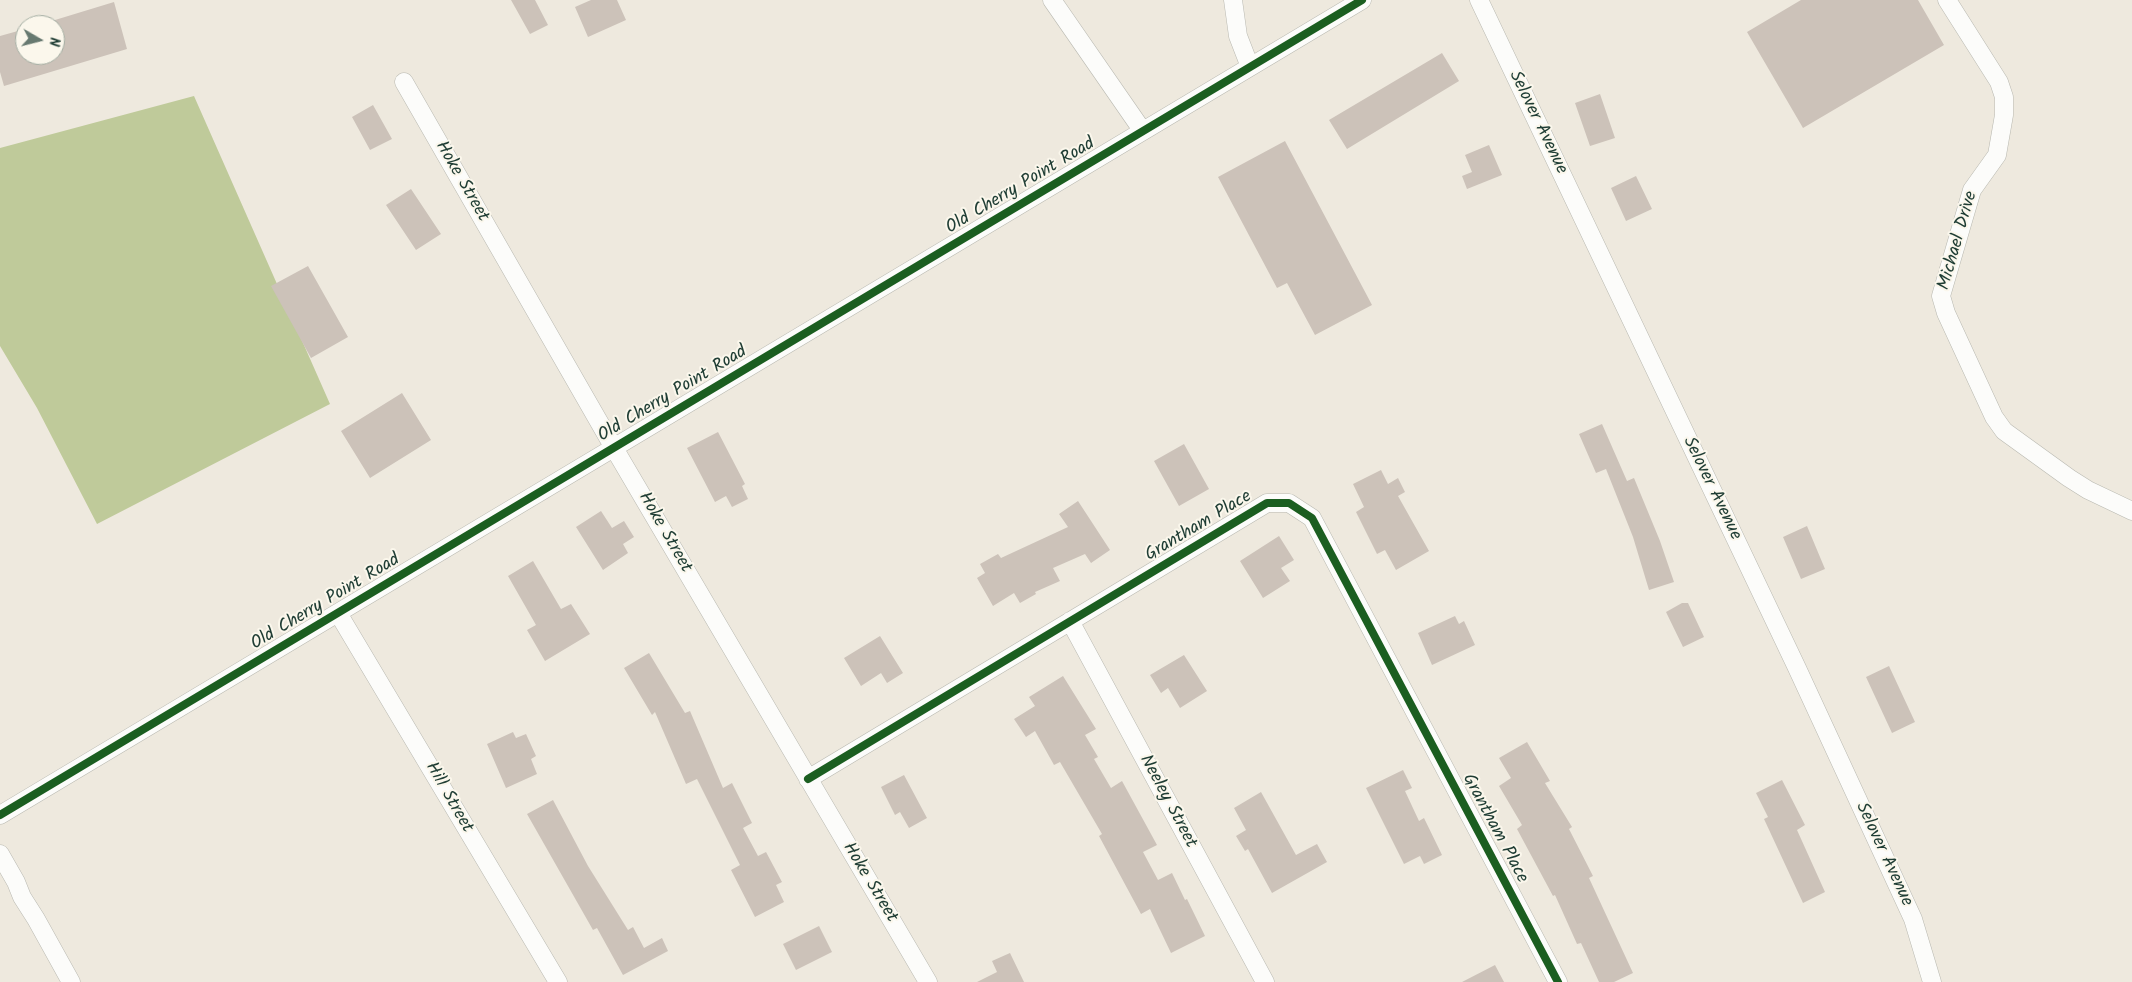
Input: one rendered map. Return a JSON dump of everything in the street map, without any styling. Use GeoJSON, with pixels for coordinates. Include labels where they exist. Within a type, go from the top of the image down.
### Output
{"type":"FeatureCollection","features":[{"type":"Feature","properties":{"kind":"street"},"geometry":{"type":"LineString","coordinates":[[1052,0],[1142,130]]}},
{"type":"Feature","properties":{"kind":"street"},"geometry":{"type":"LineString","coordinates":[[1233,0],[1238,36],[1250,67]]}},
{"type":"Feature","properties":{"kind":"street","name":"Old Cherry Point Road"},"geometry":{"type":"LineString","coordinates":[[0,815],[1362,0]]}},
{"type":"Feature","properties":{"kind":"street","name":"Selover Avenue"},"geometry":{"type":"LineString","coordinates":[[1479,0],[1793,659],[1913,919],[1932,982]]}},
{"type":"Feature","properties":{"kind":"street","name":"Michael Drive"},"geometry":{"type":"LineString","coordinates":[[1947,0],[1999,82],[2004,97],[2004,115],[1997,155],[1972,190],[1941,296],[1946,313],[1994,417],[2004,431],[2069,478],[2132,510]]}},
{"type":"Feature","properties":{"kind":"street","name":"Hoke Street"},"geometry":{"type":"LineString","coordinates":[[404,82],[614,448],[928,982]]}},
{"type":"Feature","properties":{"kind":"street","name":"Grantham Place"},"geometry":{"type":"LineString","coordinates":[[808,779],[1268,503],[1289,503],[1312,518],[1558,982]]}},
{"type":"Feature","properties":{"kind":"street","name":"Hill Street"},"geometry":{"type":"LineString","coordinates":[[338,613],[558,982]]}},
{"type":"Feature","properties":{"kind":"street","name":"Neeley Street"},"geometry":{"type":"LineString","coordinates":[[1070,621],[1264,982]]}},
{"type":"Feature","properties":{"kind":"street"},"geometry":{"type":"LineString","coordinates":[[0,854],[22,897],[71,982]]}},
{"type":"Feature","properties":{"kind":"green space"},"geometry":{"type":"Polygon","coordinates":[[[194,96],[330,404],[97,524],[37,408],[0,346],[0,148],[194,96]]]}},
{"type":"Feature","properties":{"kind":"building"},"geometry":{"type":"Polygon","coordinates":[[[511,0],[535,0],[548,25],[530,34],[511,0]]]}},
{"type":"Feature","properties":{"kind":"building"},"geometry":{"type":"Polygon","coordinates":[[[591,0],[617,0],[626,20],[588,37],[575,7],[591,0]]]}},
{"type":"Feature","properties":{"kind":"building"},"geometry":{"type":"Polygon","coordinates":[[[1801,0],[1918,0],[1944,45],[1803,128],[1747,32],[1801,0]]]}},
{"type":"Feature","properties":{"kind":"building"},"geometry":{"type":"Polygon","coordinates":[[[114,2],[127,49],[4,86],[0,72],[0,36],[15,32],[15,65],[65,65],[65,17],[114,2]]]}},
{"type":"Feature","properties":{"kind":"building"},"geometry":{"type":"Polygon","coordinates":[[[1442,53],[1459,81],[1347,149],[1329,120],[1442,53]]]}},
{"type":"Feature","properties":{"kind":"building"},"geometry":{"type":"Polygon","coordinates":[[[1600,94],[1615,138],[1590,146],[1575,103],[1600,94]]]}},
{"type":"Feature","properties":{"kind":"building"},"geometry":{"type":"Polygon","coordinates":[[[373,105],[392,139],[370,150],[352,117],[373,105]]]}},
{"type":"Feature","properties":{"kind":"building"},"geometry":{"type":"Polygon","coordinates":[[[1285,141],[1372,305],[1315,335],[1287,283],[1277,288],[1218,177],[1285,141]]]}},
{"type":"Feature","properties":{"kind":"building"},"geometry":{"type":"Polygon","coordinates":[[[1489,145],[1502,175],[1467,189],[1462,176],[1472,172],[1465,155],[1489,145]]]}},
{"type":"Feature","properties":{"kind":"building"},"geometry":{"type":"Polygon","coordinates":[[[1636,176],[1652,209],[1626,221],[1611,188],[1636,176]]]}},
{"type":"Feature","properties":{"kind":"building"},"geometry":{"type":"Polygon","coordinates":[[[411,189],[441,234],[416,250],[386,205],[411,189]]]}},
{"type":"Feature","properties":{"kind":"building"},"geometry":{"type":"Polygon","coordinates":[[[308,266],[348,337],[311,358],[271,286],[308,266]]]}},
{"type":"Feature","properties":{"kind":"building"},"geometry":{"type":"Polygon","coordinates":[[[402,393],[431,440],[370,478],[341,431],[402,393]]]}},
{"type":"Feature","properties":{"kind":"building"},"geometry":{"type":"Polygon","coordinates":[[[1602,424],[1627,481],[1634,478],[1660,541],[1674,582],[1649,590],[1633,537],[1606,469],[1596,473],[1579,434],[1602,424]]]}},
{"type":"Feature","properties":{"kind":"building"},"geometry":{"type":"Polygon","coordinates":[[[718,432],[745,484],[742,486],[748,499],[732,507],[726,496],[715,502],[687,448],[718,432]]]}},
{"type":"Feature","properties":{"kind":"building"},"geometry":{"type":"Polygon","coordinates":[[[1184,444],[1209,489],[1179,506],[1154,461],[1184,444]]]}},
{"type":"Feature","properties":{"kind":"building"},"geometry":{"type":"Polygon","coordinates":[[[1381,470],[1388,484],[1398,478],[1405,492],[1398,496],[1429,551],[1396,570],[1385,550],[1377,554],[1356,512],[1364,507],[1353,484],[1381,470]]]}},
{"type":"Feature","properties":{"kind":"building"},"geometry":{"type":"Polygon","coordinates":[[[1078,501],[1110,550],[1091,563],[1085,554],[1053,568],[1060,581],[1035,592],[1036,594],[1020,603],[1014,593],[993,606],[977,578],[985,573],[980,564],[998,554],[1001,558],[1068,527],[1059,514],[1078,501]]]}},
{"type":"Feature","properties":{"kind":"building"},"geometry":{"type":"Polygon","coordinates":[[[601,511],[612,528],[624,521],[634,537],[623,544],[628,553],[603,570],[576,527],[601,511]]]}},
{"type":"Feature","properties":{"kind":"building"},"geometry":{"type":"Polygon","coordinates":[[[1807,526],[1825,569],[1801,579],[1783,537],[1807,526]]]}},
{"type":"Feature","properties":{"kind":"building"},"geometry":{"type":"Polygon","coordinates":[[[1279,536],[1294,560],[1281,568],[1290,581],[1263,598],[1240,561],[1279,536]]]}},
{"type":"Feature","properties":{"kind":"building"},"geometry":{"type":"Polygon","coordinates":[[[533,561],[561,609],[571,604],[590,634],[545,661],[527,630],[536,625],[508,576],[533,561]]]}},
{"type":"Feature","properties":{"kind":"building"},"geometry":{"type":"Polygon","coordinates":[[[1682,603],[1688,603],[1704,637],[1683,647],[1666,612],[1682,603]]]}},
{"type":"Feature","properties":{"kind":"building"},"geometry":{"type":"Polygon","coordinates":[[[1455,616],[1459,624],[1464,621],[1475,645],[1432,665],[1418,633],[1455,616]]]}},
{"type":"Feature","properties":{"kind":"building"},"geometry":{"type":"Polygon","coordinates":[[[880,636],[903,673],[887,683],[881,673],[861,686],[844,658],[880,636]]]}},
{"type":"Feature","properties":{"kind":"building"},"geometry":{"type":"Polygon","coordinates":[[[649,653],[685,713],[690,711],[723,788],[732,783],[752,823],[743,828],[758,856],[766,852],[782,882],[776,885],[784,902],[755,917],[731,870],[740,865],[697,779],[686,784],[655,712],[652,715],[624,668],[649,653]]]}},
{"type":"Feature","properties":{"kind":"building"},"geometry":{"type":"Polygon","coordinates":[[[1184,655],[1207,691],[1180,708],[1168,688],[1161,693],[1150,675],[1184,655]]]}},
{"type":"Feature","properties":{"kind":"building"},"geometry":{"type":"Polygon","coordinates":[[[1889,666],[1915,722],[1892,733],[1866,677],[1889,666]]]}},
{"type":"Feature","properties":{"kind":"building"},"geometry":{"type":"Polygon","coordinates":[[[1063,676],[1096,729],[1085,735],[1098,757],[1094,759],[1111,788],[1122,781],[1157,845],[1143,852],[1158,880],[1172,873],[1205,936],[1171,953],[1150,909],[1141,914],[1099,836],[1102,834],[1060,762],[1054,765],[1035,731],[1026,737],[1014,719],[1035,706],[1029,697],[1063,676]]]}},
{"type":"Feature","properties":{"kind":"building"},"geometry":{"type":"Polygon","coordinates":[[[513,732],[516,738],[526,734],[536,756],[531,759],[537,774],[506,788],[487,744],[513,732]]]}},
{"type":"Feature","properties":{"kind":"building"},"geometry":{"type":"Polygon","coordinates":[[[1527,742],[1550,781],[1545,783],[1572,827],[1569,829],[1593,876],[1589,878],[1633,973],[1614,982],[1599,982],[1581,943],[1577,944],[1555,895],[1553,896],[1517,829],[1522,825],[1499,786],[1511,778],[1499,758],[1527,742]]]}},
{"type":"Feature","properties":{"kind":"building"},"geometry":{"type":"Polygon","coordinates":[[[1403,770],[1412,788],[1405,791],[1419,821],[1424,818],[1442,855],[1424,864],[1420,856],[1404,864],[1366,788],[1403,770]]]}},
{"type":"Feature","properties":{"kind":"building"},"geometry":{"type":"Polygon","coordinates":[[[904,775],[927,818],[909,828],[900,812],[895,815],[881,787],[904,775]]]}},
{"type":"Feature","properties":{"kind":"building"},"geometry":{"type":"Polygon","coordinates":[[[1782,780],[1805,825],[1797,830],[1825,892],[1803,903],[1764,819],[1768,817],[1756,793],[1782,780]]]}},
{"type":"Feature","properties":{"kind":"building"},"geometry":{"type":"Polygon","coordinates":[[[1261,792],[1296,855],[1317,844],[1327,862],[1272,893],[1248,849],[1245,851],[1236,836],[1246,830],[1234,808],[1261,792]]]}},
{"type":"Feature","properties":{"kind":"building"},"geometry":{"type":"Polygon","coordinates":[[[553,800],[588,866],[628,930],[633,927],[644,948],[662,938],[668,951],[623,975],[597,928],[593,930],[527,814],[553,800]]]}},
{"type":"Feature","properties":{"kind":"building"},"geometry":{"type":"Polygon","coordinates":[[[819,926],[832,952],[796,970],[783,944],[819,926]]]}},
{"type":"Feature","properties":{"kind":"building"},"geometry":{"type":"Polygon","coordinates":[[[1010,953],[1024,982],[977,982],[997,972],[992,961],[1010,953]]]}},
{"type":"Feature","properties":{"kind":"building"},"geometry":{"type":"Polygon","coordinates":[[[1495,965],[1504,982],[1462,982],[1495,965]]]}},
{"type":"Feature","properties":{"kind":"cycle path"},"geometry":{"type":"LineString","coordinates":[[0,815],[1362,0]]}},
{"type":"Feature","properties":{"kind":"cycle path"},"geometry":{"type":"LineString","coordinates":[[808,779],[1267,503],[1289,503],[1312,518],[1558,982]]}}]}
